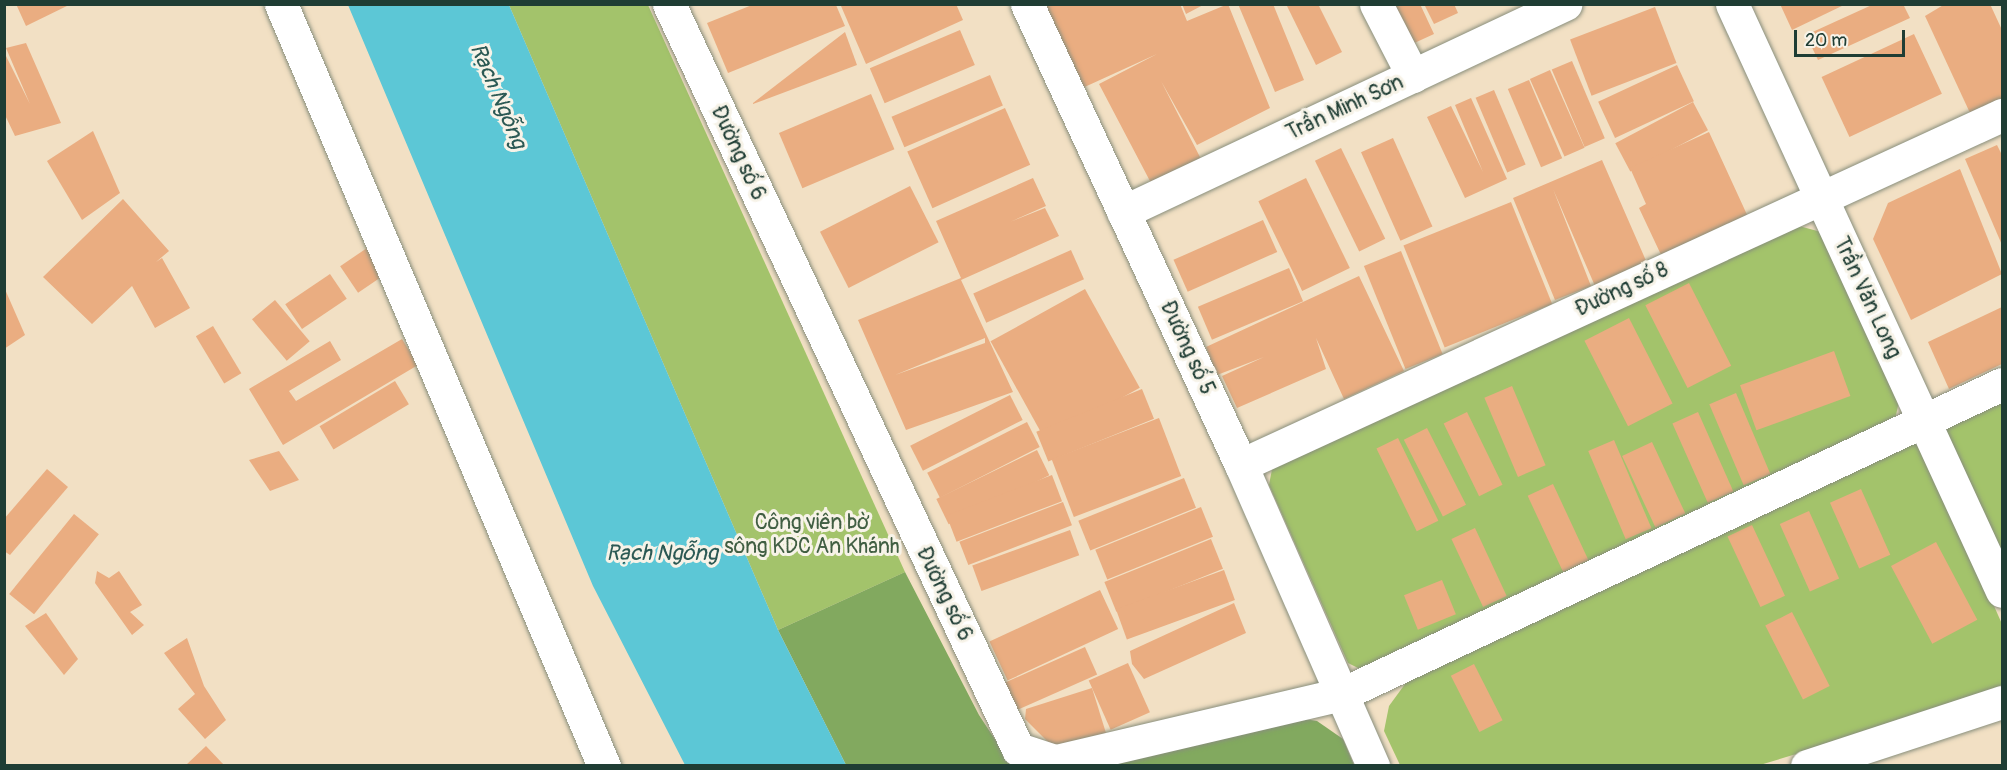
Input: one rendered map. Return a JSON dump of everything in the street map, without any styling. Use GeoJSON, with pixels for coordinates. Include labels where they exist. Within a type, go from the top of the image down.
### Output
{"type":"FeatureCollection","features":[{"type":"Feature","properties":{"kind":"street"},"geometry":{"type":"LineString","coordinates":[[281,4],[604,765]]}},
{"type":"Feature","properties":{"kind":"street","name":"Đường số 6"},"geometry":{"type":"LineString","coordinates":[[669,4],[1018,749],[1056,761],[1342,694],[2002,384]]}},
{"type":"Feature","properties":{"kind":"street","name":"Đường số 5"},"geometry":{"type":"LineString","coordinates":[[1027,4],[1241,465],[1373,765]]}},
{"type":"Feature","properties":{"kind":"street"},"geometry":{"type":"LineString","coordinates":[[1376,4],[1413,76]]}},
{"type":"Feature","properties":{"kind":"street","name":"Trần Minh Sơn"},"geometry":{"type":"LineString","coordinates":[[1123,212],[1566,4]]}},
{"type":"Feature","properties":{"kind":"street","name":"Trần Văn Long"},"geometry":{"type":"LineString","coordinates":[[1732,4],[2002,591]]}},
{"type":"Feature","properties":{"kind":"street","name":"Đường số 8"},"geometry":{"type":"LineString","coordinates":[[1241,465],[2002,116]]}},
{"type":"Feature","properties":{"kind":"street"},"geometry":{"type":"LineString","coordinates":[[1807,765],[2002,702]]}},
{"type":"Feature","properties":{"kind":"green space","name":"Công viên bờ sông KDC An Khánh"},"geometry":{"type":"Polygon","coordinates":[[[509,5],[648,5],[905,572],[778,630],[509,5]]]}},
{"type":"Feature","properties":{"kind":"green space"},"geometry":{"type":"Polygon","coordinates":[[[1788,223],[1821,232],[1900,397],[1894,424],[1366,672],[1348,663],[1269,485],[1273,464],[1788,223]]]}},
{"type":"Feature","properties":{"kind":"green space"},"geometry":{"type":"Polygon","coordinates":[[[2002,398],[2002,565],[1942,427],[2002,398]]]}},
{"type":"Feature","properties":{"kind":"green space"},"geometry":{"type":"Polygon","coordinates":[[[1921,441],[2002,624],[2001,692],[1760,765],[1400,765],[1384,731],[1389,706],[1416,669],[1825,473],[1921,441]]]}},
{"type":"Feature","properties":{"kind":"green space"},"geometry":{"type":"Polygon","coordinates":[[[905,572],[979,715],[1002,750],[1031,765],[846,765],[778,630],[905,572]]]}},
{"type":"Feature","properties":{"kind":"green space"},"geometry":{"type":"Polygon","coordinates":[[[1292,717],[1317,721],[1343,739],[1354,765],[1102,766],[1292,717]]]}},
{"type":"Feature","properties":{"kind":"water","name":"Rạch Ngỗng"},"geometry":{"type":"Polygon","coordinates":[[[348,5],[509,5],[778,630],[846,765],[685,765],[593,586],[348,5]]]}},
{"type":"Feature","properties":{"kind":"building"},"geometry":{"type":"Polygon","coordinates":[[[16,4],[71,4],[26,26],[16,4]]]}},
{"type":"Feature","properties":{"kind":"building"},"geometry":{"type":"Polygon","coordinates":[[[956,4],[963,20],[866,64],[841,6],[956,4]]]}},
{"type":"Feature","properties":{"kind":"building"},"geometry":{"type":"Polygon","coordinates":[[[1041,4],[1180,4],[1187,21],[1228,4],[1270,108],[1197,145],[1161,81],[1201,159],[1151,183],[1099,84],[1157,54],[1078,90],[1041,4]]]}},
{"type":"Feature","properties":{"kind":"building"},"geometry":{"type":"Polygon","coordinates":[[[1182,4],[1205,4],[1186,14],[1182,4]]]}},
{"type":"Feature","properties":{"kind":"building"},"geometry":{"type":"Polygon","coordinates":[[[1238,4],[1273,4],[1304,80],[1275,92],[1238,4]]]}},
{"type":"Feature","properties":{"kind":"building"},"geometry":{"type":"Polygon","coordinates":[[[1286,4],[1318,4],[1342,52],[1316,65],[1286,4]]]}},
{"type":"Feature","properties":{"kind":"building"},"geometry":{"type":"Polygon","coordinates":[[[1392,4],[1420,4],[1434,34],[1410,45],[1392,4]]]}},
{"type":"Feature","properties":{"kind":"building"},"geometry":{"type":"Polygon","coordinates":[[[1424,4],[1454,4],[1458,13],[1434,24],[1424,4]]]}},
{"type":"Feature","properties":{"kind":"building"},"geometry":{"type":"Polygon","coordinates":[[[1780,4],[1846,4],[1792,30],[1780,4]]]}},
{"type":"Feature","properties":{"kind":"building"},"geometry":{"type":"Polygon","coordinates":[[[1874,4],[1903,4],[1910,18],[1818,60],[1806,35],[1874,4]]]}},
{"type":"Feature","properties":{"kind":"building"},"geometry":{"type":"Polygon","coordinates":[[[1945,4],[1990,4],[2002,30],[2002,98],[1970,113],[1925,16],[1945,4]]]}},
{"type":"Feature","properties":{"kind":"building"},"geometry":{"type":"Polygon","coordinates":[[[752,5],[836,5],[845,26],[728,73],[707,23],[752,5]]]}},
{"type":"Feature","properties":{"kind":"building"},"geometry":{"type":"Polygon","coordinates":[[[1655,7],[1677,63],[1592,96],[1570,40],[1655,7]]]}},
{"type":"Feature","properties":{"kind":"building"},"geometry":{"type":"Polygon","coordinates":[[[960,30],[975,65],[885,103],[870,68],[960,30]]]}},
{"type":"Feature","properties":{"kind":"building"},"geometry":{"type":"Polygon","coordinates":[[[845,32],[857,65],[753,104],[753,103],[845,32]]]}},
{"type":"Feature","properties":{"kind":"building"},"geometry":{"type":"Polygon","coordinates":[[[1914,34],[1942,94],[1849,137],[1822,77],[1914,34]]]}},
{"type":"Feature","properties":{"kind":"building"},"geometry":{"type":"Polygon","coordinates":[[[26,43],[61,123],[15,136],[4,113],[4,52],[30,104],[6,48],[26,43]]]}},
{"type":"Feature","properties":{"kind":"building"},"geometry":{"type":"Polygon","coordinates":[[[1572,61],[1605,138],[1585,147],[1552,70],[1572,61]]]}},
{"type":"Feature","properties":{"kind":"building"},"geometry":{"type":"Polygon","coordinates":[[[1677,65],[1694,101],[1615,138],[1598,102],[1677,65]]]}},
{"type":"Feature","properties":{"kind":"building"},"geometry":{"type":"Polygon","coordinates":[[[1550,70],[1585,148],[1564,157],[1530,79],[1550,70]]]}},
{"type":"Feature","properties":{"kind":"building"},"geometry":{"type":"Polygon","coordinates":[[[990,75],[1003,105],[904,147],[892,117],[990,75]]]}},
{"type":"Feature","properties":{"kind":"building"},"geometry":{"type":"Polygon","coordinates":[[[1529,80],[1562,158],[1541,167],[1508,89],[1529,80]]]}},
{"type":"Feature","properties":{"kind":"building"},"geometry":{"type":"Polygon","coordinates":[[[1494,90],[1526,165],[1507,172],[1476,98],[1494,90]]]}},
{"type":"Feature","properties":{"kind":"building"},"geometry":{"type":"Polygon","coordinates":[[[871,94],[894,149],[802,188],[779,133],[871,94]]]}},
{"type":"Feature","properties":{"kind":"building"},"geometry":{"type":"Polygon","coordinates":[[[1471,98],[1507,179],[1465,198],[1427,117],[1451,106],[1483,172],[1455,105],[1471,98]]]}},
{"type":"Feature","properties":{"kind":"building"},"geometry":{"type":"Polygon","coordinates":[[[1693,102],[1708,130],[1630,172],[1615,143],[1693,102]]]}},
{"type":"Feature","properties":{"kind":"building"},"geometry":{"type":"Polygon","coordinates":[[[1005,108],[1030,165],[932,208],[907,152],[1005,108]]]}},
{"type":"Feature","properties":{"kind":"building"},"geometry":{"type":"Polygon","coordinates":[[[93,131],[120,193],[82,220],[47,161],[93,131]]]}},
{"type":"Feature","properties":{"kind":"building"},"geometry":{"type":"Polygon","coordinates":[[[1709,132],[1749,219],[1663,259],[1639,208],[1646,204],[1630,168],[1709,132]]]}},
{"type":"Feature","properties":{"kind":"building"},"geometry":{"type":"Polygon","coordinates":[[[1393,138],[1432,227],[1400,241],[1361,152],[1393,138]]]}},
{"type":"Feature","properties":{"kind":"building"},"geometry":{"type":"Polygon","coordinates":[[[1997,145],[2002,155],[2002,245],[1965,159],[1997,145]]]}},
{"type":"Feature","properties":{"kind":"building"},"geometry":{"type":"Polygon","coordinates":[[[1341,148],[1385,239],[1359,251],[1315,161],[1341,148]]]}},
{"type":"Feature","properties":{"kind":"building"},"geometry":{"type":"Polygon","coordinates":[[[1602,160],[1647,263],[1595,286],[1553,189],[1591,286],[1555,300],[1513,198],[1602,160]]]}},
{"type":"Feature","properties":{"kind":"building"},"geometry":{"type":"Polygon","coordinates":[[[1960,169],[2002,274],[1911,320],[1873,239],[1888,203],[1960,169]]]}},
{"type":"Feature","properties":{"kind":"building"},"geometry":{"type":"Polygon","coordinates":[[[1033,178],[1046,206],[1010,222],[1045,208],[1059,236],[961,280],[1013,392],[906,430],[858,320],[961,278],[936,221],[1033,178]],[[985,338],[895,375],[985,343],[985,338]]]}},
{"type":"Feature","properties":{"kind":"building"},"geometry":{"type":"Polygon","coordinates":[[[1306,178],[1350,268],[1302,291],[1258,201],[1306,178]]]}},
{"type":"Feature","properties":{"kind":"building"},"geometry":{"type":"Polygon","coordinates":[[[910,186],[939,242],[849,288],[820,232],[910,186]]]}},
{"type":"Feature","properties":{"kind":"building"},"geometry":{"type":"Polygon","coordinates":[[[123,199],[169,251],[156,262],[162,258],[190,308],[155,328],[132,286],[92,324],[43,277],[123,199]]]}},
{"type":"Feature","properties":{"kind":"building"},"geometry":{"type":"Polygon","coordinates":[[[1511,202],[1552,304],[1445,347],[1403,245],[1511,202]]]}},
{"type":"Feature","properties":{"kind":"building"},"geometry":{"type":"Polygon","coordinates":[[[1263,220],[1277,252],[1188,292],[1173,260],[1263,220]]]}},
{"type":"Feature","properties":{"kind":"building"},"geometry":{"type":"Polygon","coordinates":[[[370,246],[388,273],[358,293],[340,266],[370,246]]]}},
{"type":"Feature","properties":{"kind":"building"},"geometry":{"type":"Polygon","coordinates":[[[1071,250],[1084,279],[986,323],[973,294],[1071,250]]]}},
{"type":"Feature","properties":{"kind":"building"},"geometry":{"type":"Polygon","coordinates":[[[1401,251],[1443,354],[1405,369],[1364,266],[1401,251]]]}},
{"type":"Feature","properties":{"kind":"building"},"geometry":{"type":"Polygon","coordinates":[[[1289,268],[1303,301],[1212,340],[1198,307],[1289,268]]]}},
{"type":"Feature","properties":{"kind":"building"},"geometry":{"type":"Polygon","coordinates":[[[330,274],[347,299],[302,329],[285,304],[330,274]]]}},
{"type":"Feature","properties":{"kind":"building"},"geometry":{"type":"Polygon","coordinates":[[[1359,276],[1404,371],[1344,399],[1316,338],[1326,369],[1237,408],[1222,376],[1264,357],[1217,375],[1206,347],[1359,276]]]}},
{"type":"Feature","properties":{"kind":"building"},"geometry":{"type":"Polygon","coordinates":[[[1689,283],[1731,366],[1688,388],[1645,305],[1689,283]]]}},
{"type":"Feature","properties":{"kind":"building"},"geometry":{"type":"Polygon","coordinates":[[[4,287],[25,335],[4,349],[4,287]]]}},
{"type":"Feature","properties":{"kind":"building"},"geometry":{"type":"Polygon","coordinates":[[[1085,289],[1140,388],[1045,440],[991,341],[1085,289]]]}},
{"type":"Feature","properties":{"kind":"building"},"geometry":{"type":"Polygon","coordinates":[[[275,300],[310,341],[287,361],[252,319],[275,300]]]}},
{"type":"Feature","properties":{"kind":"building"},"geometry":{"type":"Polygon","coordinates":[[[2002,307],[2002,364],[1949,389],[1928,342],[2002,307]]]}},
{"type":"Feature","properties":{"kind":"building"},"geometry":{"type":"Polygon","coordinates":[[[1629,318],[1673,404],[1628,426],[1584,341],[1629,318]]]}},
{"type":"Feature","properties":{"kind":"building"},"geometry":{"type":"Polygon","coordinates":[[[213,326],[241,373],[224,383],[196,336],[213,326]]]}},
{"type":"Feature","properties":{"kind":"building"},"geometry":{"type":"Polygon","coordinates":[[[402,339],[418,365],[283,445],[249,389],[330,341],[341,360],[289,391],[296,401],[402,339]]]}},
{"type":"Feature","properties":{"kind":"building"},"geometry":{"type":"Polygon","coordinates":[[[1834,351],[1850,396],[1756,430],[1740,385],[1834,351]]]}},
{"type":"Feature","properties":{"kind":"building"},"geometry":{"type":"Polygon","coordinates":[[[395,381],[409,404],[333,449],[320,426],[395,381]]]}},
{"type":"Feature","properties":{"kind":"building"},"geometry":{"type":"Polygon","coordinates":[[[1512,386],[1546,465],[1518,477],[1484,398],[1512,386]]]}},
{"type":"Feature","properties":{"kind":"building"},"geometry":{"type":"Polygon","coordinates":[[[1142,389],[1154,419],[1048,461],[1036,432],[1142,389]]]}},
{"type":"Feature","properties":{"kind":"building"},"geometry":{"type":"Polygon","coordinates":[[[1736,393],[1770,474],[1744,485],[1709,404],[1736,393]]]}},
{"type":"Feature","properties":{"kind":"building"},"geometry":{"type":"Polygon","coordinates":[[[1010,395],[1023,420],[923,471],[910,446],[1010,395]]]}},
{"type":"Feature","properties":{"kind":"building"},"geometry":{"type":"Polygon","coordinates":[[[1467,412],[1503,485],[1479,496],[1444,423],[1467,412]]]}},
{"type":"Feature","properties":{"kind":"building"},"geometry":{"type":"Polygon","coordinates":[[[1698,412],[1733,491],[1708,503],[1672,423],[1698,412]]]}},
{"type":"Feature","properties":{"kind":"building"},"geometry":{"type":"Polygon","coordinates":[[[1159,418],[1181,476],[1074,517],[1052,459],[1159,418]]]}},
{"type":"Feature","properties":{"kind":"building"},"geometry":{"type":"Polygon","coordinates":[[[1027,422],[1040,447],[940,498],[927,473],[1027,422]]]}},
{"type":"Feature","properties":{"kind":"building"},"geometry":{"type":"Polygon","coordinates":[[[1427,428],[1466,505],[1443,516],[1404,440],[1427,428]]]}},
{"type":"Feature","properties":{"kind":"building"},"geometry":{"type":"Polygon","coordinates":[[[1398,438],[1438,521],[1417,531],[1376,449],[1398,438]]]}},
{"type":"Feature","properties":{"kind":"building"},"geometry":{"type":"Polygon","coordinates":[[[1614,440],[1652,528],[1626,539],[1588,451],[1614,440]]]}},
{"type":"Feature","properties":{"kind":"building"},"geometry":{"type":"Polygon","coordinates":[[[1652,442],[1685,514],[1655,528],[1622,456],[1652,442]]]}},
{"type":"Feature","properties":{"kind":"building"},"geometry":{"type":"Polygon","coordinates":[[[1037,450],[1049,475],[949,524],[936,499],[1037,450]]]}},
{"type":"Feature","properties":{"kind":"building"},"geometry":{"type":"Polygon","coordinates":[[[279,451],[299,480],[270,491],[249,460],[279,451]]]}},
{"type":"Feature","properties":{"kind":"building"},"geometry":{"type":"Polygon","coordinates":[[[47,469],[68,487],[10,555],[4,551],[4,519],[47,469]]]}},
{"type":"Feature","properties":{"kind":"building"},"geometry":{"type":"Polygon","coordinates":[[[1052,475],[1062,501],[957,542],[947,515],[1052,475]]]}},
{"type":"Feature","properties":{"kind":"building"},"geometry":{"type":"Polygon","coordinates":[[[1184,478],[1196,508],[1090,550],[1078,521],[1184,478]]]}},
{"type":"Feature","properties":{"kind":"building"},"geometry":{"type":"Polygon","coordinates":[[[1553,484],[1588,560],[1563,572],[1528,496],[1553,484]]]}},
{"type":"Feature","properties":{"kind":"building"},"geometry":{"type":"Polygon","coordinates":[[[1861,489],[1890,555],[1859,569],[1830,503],[1861,489]]]}},
{"type":"Feature","properties":{"kind":"building"},"geometry":{"type":"Polygon","coordinates":[[[1063,502],[1072,525],[968,565],[959,542],[1063,502]]]}},
{"type":"Feature","properties":{"kind":"building"},"geometry":{"type":"Polygon","coordinates":[[[1201,507],[1213,537],[1107,579],[1095,550],[1201,507]]]}},
{"type":"Feature","properties":{"kind":"building"},"geometry":{"type":"Polygon","coordinates":[[[1809,511],[1839,579],[1810,592],[1780,524],[1809,511]]]}},
{"type":"Feature","properties":{"kind":"building"},"geometry":{"type":"Polygon","coordinates":[[[74,514],[99,534],[34,614],[9,594],[74,514]]]}},
{"type":"Feature","properties":{"kind":"building"},"geometry":{"type":"Polygon","coordinates":[[[1752,525],[1785,596],[1760,607],[1728,536],[1752,525]]]}},
{"type":"Feature","properties":{"kind":"building"},"geometry":{"type":"Polygon","coordinates":[[[1475,528],[1507,596],[1483,607],[1451,539],[1475,528]]]}},
{"type":"Feature","properties":{"kind":"building"},"geometry":{"type":"Polygon","coordinates":[[[1070,530],[1079,555],[982,591],[972,566],[1070,530]]]}},
{"type":"Feature","properties":{"kind":"building"},"geometry":{"type":"Polygon","coordinates":[[[1211,539],[1223,569],[1116,612],[1104,582],[1211,539]]]}},
{"type":"Feature","properties":{"kind":"building"},"geometry":{"type":"Polygon","coordinates":[[[1936,542],[1977,620],[1932,644],[1891,566],[1936,542]]]}},
{"type":"Feature","properties":{"kind":"building"},"geometry":{"type":"Polygon","coordinates":[[[1224,570],[1235,600],[1127,639],[1116,609],[1224,570]]]}},
{"type":"Feature","properties":{"kind":"building"},"geometry":{"type":"Polygon","coordinates":[[[97,571],[109,578],[119,571],[142,605],[130,612],[144,625],[132,635],[95,583],[97,571]]]}},
{"type":"Feature","properties":{"kind":"building"},"geometry":{"type":"Polygon","coordinates":[[[1442,580],[1456,614],[1418,630],[1404,595],[1442,580]]]}},
{"type":"Feature","properties":{"kind":"building"},"geometry":{"type":"Polygon","coordinates":[[[1100,590],[1118,629],[1008,681],[989,642],[1100,590]]]}},
{"type":"Feature","properties":{"kind":"building"},"geometry":{"type":"Polygon","coordinates":[[[1234,603],[1246,633],[1144,679],[1132,664],[1130,651],[1234,603]]]}},
{"type":"Feature","properties":{"kind":"building"},"geometry":{"type":"Polygon","coordinates":[[[1792,612],[1830,686],[1803,700],[1765,626],[1792,612]]]}},
{"type":"Feature","properties":{"kind":"building"},"geometry":{"type":"Polygon","coordinates":[[[46,613],[78,659],[64,675],[25,626],[46,613]]]}},
{"type":"Feature","properties":{"kind":"building"},"geometry":{"type":"Polygon","coordinates":[[[187,638],[204,686],[226,720],[205,739],[178,709],[195,694],[164,653],[187,638]]]}},
{"type":"Feature","properties":{"kind":"building"},"geometry":{"type":"Polygon","coordinates":[[[1085,647],[1097,674],[1014,711],[1002,684],[1085,647]]]}},
{"type":"Feature","properties":{"kind":"building"},"geometry":{"type":"Polygon","coordinates":[[[1128,663],[1150,712],[1111,730],[1089,680],[1128,663]]]}},
{"type":"Feature","properties":{"kind":"building"},"geometry":{"type":"Polygon","coordinates":[[[1474,664],[1503,720],[1479,732],[1451,676],[1474,664]]]}},
{"type":"Feature","properties":{"kind":"building"},"geometry":{"type":"Polygon","coordinates":[[[1092,688],[1106,733],[1055,749],[1025,719],[1026,709],[1092,688]]]}},
{"type":"Feature","properties":{"kind":"building"},"geometry":{"type":"Polygon","coordinates":[[[206,746],[224,765],[186,765],[206,746]]]}}]}
